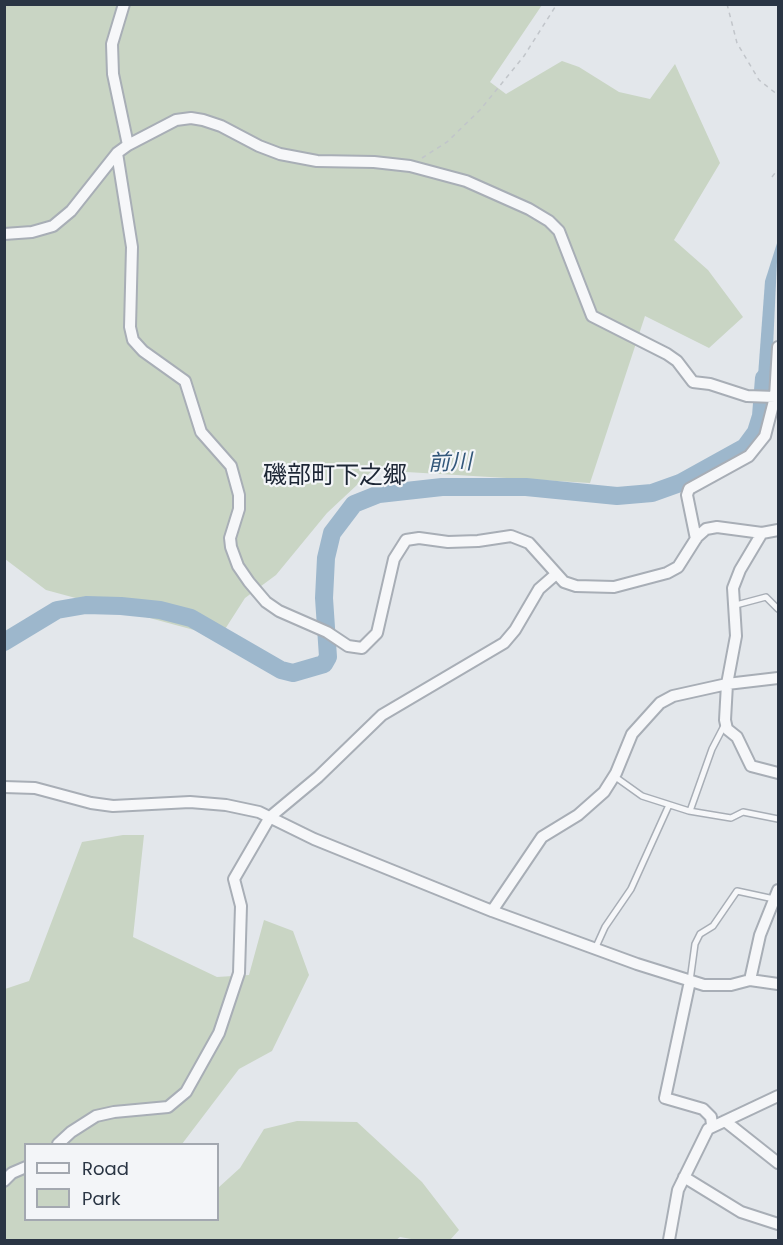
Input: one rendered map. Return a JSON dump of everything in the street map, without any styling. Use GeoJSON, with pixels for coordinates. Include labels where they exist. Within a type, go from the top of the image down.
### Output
{"type":"FeatureCollection","features":[{"type":"Feature","properties":{"kind":"street"},"geometry":{"type":"LineString","coordinates":[[124,4],[112,44],[112,74],[128,145]]}},
{"type":"Feature","properties":{"kind":"street"},"geometry":{"type":"LineString","coordinates":[[4,234],[44,230],[62,219],[117,153],[159,126],[191,118],[221,126],[280,154],[317,161],[374,162],[410,166],[466,181],[549,221],[565,242],[592,316],[667,354],[681,366],[693,382],[710,384],[747,396],[775,397]]}},
{"type":"Feature","properties":{"kind":"street"},"geometry":{"type":"LineString","coordinates":[[117,153],[132,247],[130,333],[143,351],[175,371],[185,381],[201,432],[231,466],[239,495],[239,509],[230,538],[231,547],[238,566],[266,602],[348,646],[362,648],[377,633],[394,559],[406,540],[419,538],[448,542],[478,541],[511,536],[529,543],[555,575],[564,582],[576,586],[623,585],[667,573],[678,567],[701,532],[717,527],[762,533],[778,530]]}},
{"type":"Feature","properties":{"kind":"street"},"geometry":{"type":"LineString","coordinates":[[696,539],[687,495],[689,489],[748,456],[765,436],[775,397],[778,346]]}},
{"type":"Feature","properties":{"kind":"street"},"geometry":{"type":"LineString","coordinates":[[762,533],[740,570],[733,588],[736,636],[727,684],[725,723],[727,729],[737,737],[751,766],[778,773]]}},
{"type":"Feature","properties":{"kind":"street"},"geometry":{"type":"LineString","coordinates":[[59,1143],[71,1132],[96,1116],[168,1107],[186,1092],[219,1033],[239,973],[241,906],[234,879],[270,818],[303,791],[382,715],[504,643],[515,630],[533,598],[555,575]]}},
{"type":"Feature","properties":{"kind":"street"},"geometry":{"type":"LineString","coordinates":[[492,911],[542,837],[578,815],[604,792],[614,776],[632,734],[660,703],[673,696],[727,684],[778,678]]}},
{"type":"Feature","properties":{"kind":"street"},"geometry":{"type":"LineString","coordinates":[[4,787],[35,788],[91,803],[113,806],[129,807],[169,802],[226,805],[270,818],[314,839],[492,911],[690,981],[704,985],[731,985],[750,980],[778,984]]}},
{"type":"Feature","properties":{"kind":"street"},"geometry":{"type":"LineString","coordinates":[[750,980],[760,935],[776,895]]}},
{"type":"Feature","properties":{"kind":"street"},"geometry":{"type":"LineString","coordinates":[[690,981],[665,1098],[703,1108],[711,1117],[712,1125]]}},
{"type":"Feature","properties":{"kind":"street"},"geometry":{"type":"LineString","coordinates":[[669,1240],[678,1190],[708,1129],[712,1125],[778,1096]]}},
{"type":"Feature","properties":{"kind":"street"},"geometry":{"type":"LineString","coordinates":[[725,1120],[778,1163]]}},
{"type":"Feature","properties":{"kind":"street"},"geometry":{"type":"LineString","coordinates":[[4,1181],[12,1173],[24,1168]]}},
{"type":"Feature","properties":{"kind":"street"},"geometry":{"type":"LineString","coordinates":[[684,1177],[741,1212],[778,1224]]}},
{"type":"Feature","properties":{"kind":"lane"},"geometry":{"type":"LineString","coordinates":[[735,605],[766,597],[778,609]]}},
{"type":"Feature","properties":{"kind":"lane"},"geometry":{"type":"LineString","coordinates":[[690,811],[712,749],[725,723]]}},
{"type":"Feature","properties":{"kind":"lane"},"geometry":{"type":"LineString","coordinates":[[614,776],[642,796],[669,806],[731,818],[743,812],[778,819]]}},
{"type":"Feature","properties":{"kind":"lane"},"geometry":{"type":"LineString","coordinates":[[595,949],[605,927],[631,889],[669,806]]}},
{"type":"Feature","properties":{"kind":"lane"},"geometry":{"type":"LineString","coordinates":[[690,981],[695,944],[700,934],[713,926],[737,891],[776,895]]}},
{"type":"Feature","properties":{"kind":"path"},"geometry":{"type":"LineString","coordinates":[[410,166],[447,142],[480,110],[524,57],[557,4]]}},
{"type":"Feature","properties":{"kind":"path"},"geometry":{"type":"LineString","coordinates":[[727,4],[737,43],[759,80],[778,95]]}},
{"type":"Feature","properties":{"kind":"path"},"geometry":{"type":"LineString","coordinates":[[772,177],[778,169]]}},
{"type":"Feature","properties":{"kind":"green space"},"geometry":{"type":"Polygon","coordinates":[[[4,5],[542,5],[490,82],[506,94],[562,61],[579,67],[619,92],[650,99],[675,64],[720,163],[674,240],[708,270],[743,317],[709,348],[645,316],[590,483],[373,470],[327,513],[276,575],[245,598],[220,637],[46,590],[5,559],[4,5]]]}},
{"type":"Feature","properties":{"kind":"green space"},"geometry":{"type":"Polygon","coordinates":[[[123,835],[144,835],[133,937],[217,977],[249,975],[264,920],[293,931],[309,975],[272,1051],[239,1069],[183,1143],[24,1143],[24,1221],[219,1221],[219,1187],[240,1168],[264,1129],[297,1121],[357,1122],[422,1182],[459,1230],[450,1240],[417,1240],[400,1237],[396,1240],[5,1240],[5,989],[29,981],[82,842],[123,835]]]}},
{"type":"Feature","properties":{"kind":"water"},"geometry":{"type":"Polygon","coordinates":[[[778,240],[771,390],[757,389],[765,281],[778,240]]]}},
{"type":"Feature","properties":{"kind":"waterway","name":"前川"},"geometry":{"type":"LineString","coordinates":[[4,642],[57,610],[86,605],[121,606],[160,610],[191,618],[281,670],[293,673],[324,664],[328,657],[324,598],[326,558],[332,533],[354,504],[379,494],[442,487],[526,487],[617,496],[652,493],[680,483],[745,447],[756,432],[761,416],[764,378]]}},
{"type":"Feature","properties":{"kind":"district","name":"磯部町下之郷"},"geometry":{"type":"Point","coordinates":[335,477]}}]}
